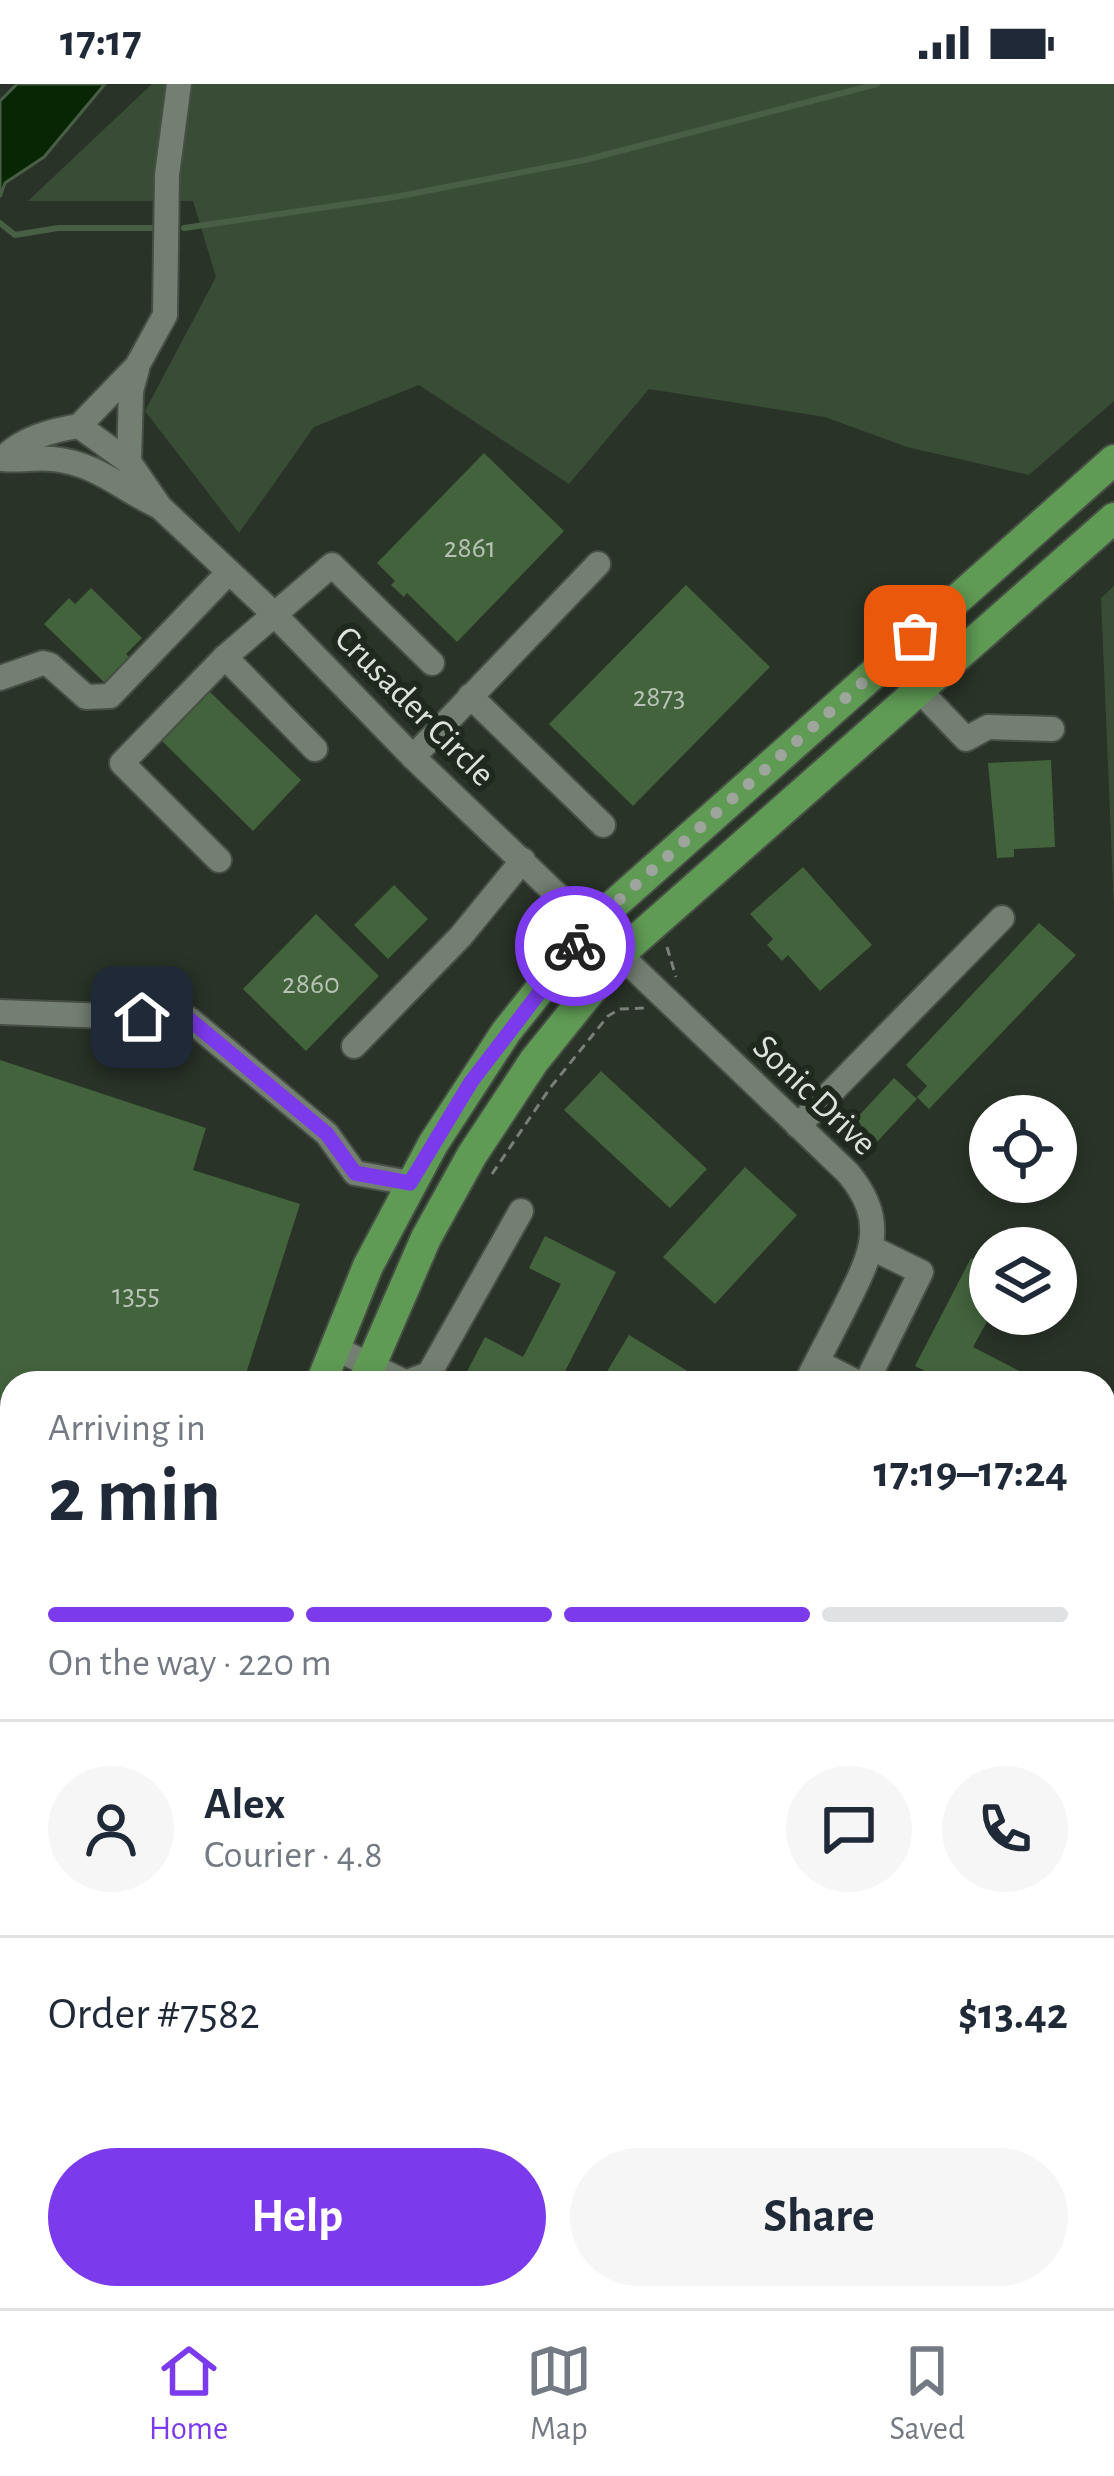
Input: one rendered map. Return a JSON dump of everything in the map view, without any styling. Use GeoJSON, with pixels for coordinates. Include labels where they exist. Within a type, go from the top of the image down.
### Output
{"type":"FeatureCollection","features":[{"type":"Feature","properties":{"kind":"main road"},"geometry":{"type":"LineString","coordinates":[[325,1371],[368,1266],[410,1183],[483,1066],[592,924],[1114,460]]}},
{"type":"Feature","properties":{"kind":"main road"},"geometry":{"type":"LineString","coordinates":[[368,1371],[426,1238],[472,1154],[534,1061],[621,953],[1114,518]]}},
{"type":"Feature","properties":{"kind":"street"},"geometry":{"type":"LineString","coordinates":[[129,462],[131,391],[137,366],[165,314],[167,175],[179,84]]}},
{"type":"Feature","properties":{"kind":"street"},"geometry":{"type":"LineString","coordinates":[[79,426],[137,366]]}},
{"type":"Feature","properties":{"kind":"street","name":"Crusader Circle"},"geometry":{"type":"LineString","coordinates":[[2,460],[13,448],[79,426],[129,462],[160,508]]}},
{"type":"Feature","properties":{"kind":"street","name":"Crusader Circle"},"geometry":{"type":"LineString","coordinates":[[2,460],[48,458],[78,463],[106,473],[160,508],[621,953]]}},
{"type":"Feature","properties":{"kind":"street"},"geometry":{"type":"LineString","coordinates":[[413,757],[598,564]]}},
{"type":"Feature","properties":{"kind":"street"},"geometry":{"type":"LineString","coordinates":[[220,860],[122,763],[225,657],[332,565],[432,663]]}},
{"type":"Feature","properties":{"kind":"street"},"geometry":{"type":"LineString","coordinates":[[0,678],[43,663],[86,697],[110,696],[228,573]]}},
{"type":"Feature","properties":{"kind":"street"},"geometry":{"type":"LineString","coordinates":[[225,657],[316,749]]}},
{"type":"Feature","properties":{"kind":"street"},"geometry":{"type":"LineString","coordinates":[[920,690],[966,739],[988,727],[1052,728]]}},
{"type":"Feature","properties":{"kind":"street"},"geometry":{"type":"LineString","coordinates":[[470,696],[603,825]]}},
{"type":"Feature","properties":{"kind":"street"},"geometry":{"type":"LineString","coordinates":[[354,1046],[461,936],[523,860]]}},
{"type":"Feature","properties":{"kind":"street"},"geometry":{"type":"LineString","coordinates":[[798,1126],[1002,918]]}},
{"type":"Feature","properties":{"kind":"street","name":"Sonic Drive"},"geometry":{"type":"LineString","coordinates":[[621,953],[858,1184],[872,1220],[872,1248]]}},
{"type":"Feature","properties":{"kind":"street"},"geometry":{"type":"LineString","coordinates":[[0,1012],[189,1019],[327,1134],[355,1173],[410,1183]]}},
{"type":"Feature","properties":{"kind":"street"},"geometry":{"type":"LineString","coordinates":[[431,1371],[521,1211]]}},
{"type":"Feature","properties":{"kind":"street"},"geometry":{"type":"LineString","coordinates":[[813,1371],[864,1274],[872,1248],[921,1272],[868,1371]]}},
{"type":"Feature","properties":{"kind":"street"},"geometry":{"type":"LineString","coordinates":[[334,1348],[364,1371]]}},
{"type":"Feature","properties":{"kind":"path"},"geometry":{"type":"LineString","coordinates":[[486,1181],[603,1021],[620,1009],[647,1009]]}},
{"type":"Feature","properties":{"kind":"shaded area"},"geometry":{"type":"Polygon","coordinates":[[[17,84],[105,84],[44,157],[5,183],[0,197],[0,101],[17,84]]]}},
{"type":"Feature","properties":{"kind":"shaded area"},"geometry":{"type":"Polygon","coordinates":[[[152,84],[1114,84],[1114,401],[1029,475],[907,447],[825,417],[649,389],[569,484],[419,385],[314,427],[239,533],[145,411],[216,277],[193,201],[28,201],[152,84]]]}},
{"type":"Feature","properties":{"kind":"shaded area"},"geometry":{"type":"Polygon","coordinates":[[[1114,586],[1114,909],[1101,598],[1114,586]]]}},
{"type":"Feature","properties":{"kind":"building"},"geometry":{"type":"Polygon","coordinates":[[[484,453],[564,531],[457,642],[407,593],[404,597],[391,585],[395,581],[377,563],[484,453]]]}},
{"type":"Feature","properties":{"kind":"building"},"geometry":{"type":"Polygon","coordinates":[[[686,585],[770,667],[633,806],[549,724],[686,585]]]}},
{"type":"Feature","properties":{"kind":"building"},"geometry":{"type":"Polygon","coordinates":[[[91,588],[142,638],[126,654],[132,660],[107,685],[44,624],[69,598],[75,604],[91,588]]]}},
{"type":"Feature","properties":{"kind":"building"},"geometry":{"type":"Polygon","coordinates":[[[208,690],[301,780],[253,831],[160,739],[208,690]]]}},
{"type":"Feature","properties":{"kind":"building"},"geometry":{"type":"Polygon","coordinates":[[[1051,760],[1055,847],[1014,849],[1014,857],[997,858],[988,763],[1051,760]]]}},
{"type":"Feature","properties":{"kind":"building"},"geometry":{"type":"Polygon","coordinates":[[[803,867],[872,945],[820,991],[788,955],[782,961],[767,945],[773,939],[750,914],[803,867]]]}},
{"type":"Feature","properties":{"kind":"building"},"geometry":{"type":"Polygon","coordinates":[[[394,885],[428,919],[388,959],[354,925],[394,885]]]}},
{"type":"Feature","properties":{"kind":"building"},"geometry":{"type":"Polygon","coordinates":[[[316,914],[379,976],[306,1051],[243,989],[316,914]]]}},
{"type":"Feature","properties":{"kind":"building"},"geometry":{"type":"Polygon","coordinates":[[[1039,923],[1076,955],[929,1109],[917,1097],[927,1086],[906,1065],[1039,923]]]}},
{"type":"Feature","properties":{"kind":"building"},"geometry":{"type":"Polygon","coordinates":[[[0,1060],[206,1128],[193,1170],[300,1204],[247,1371],[0,1371],[0,1060]]]}},
{"type":"Feature","properties":{"kind":"building"},"geometry":{"type":"Polygon","coordinates":[[[601,1071],[707,1169],[670,1208],[564,1110],[601,1071]]]}},
{"type":"Feature","properties":{"kind":"building"},"geometry":{"type":"Polygon","coordinates":[[[894,1078],[917,1099],[876,1143],[853,1122],[894,1078]]]}},
{"type":"Feature","properties":{"kind":"building"},"geometry":{"type":"Polygon","coordinates":[[[745,1167],[797,1215],[715,1304],[663,1257],[745,1167]]]}},
{"type":"Feature","properties":{"kind":"building"},"geometry":{"type":"Polygon","coordinates":[[[545,1236],[616,1272],[565,1371],[467,1371],[485,1337],[523,1357],[561,1284],[529,1268],[545,1236]]]}},
{"type":"Feature","properties":{"kind":"building"},"geometry":{"type":"Polygon","coordinates":[[[969,1262],[969,1335],[980,1335],[973,1347],[1019,1371],[925,1371],[915,1366],[969,1262]]]}},
{"type":"Feature","properties":{"kind":"building"},"geometry":{"type":"Polygon","coordinates":[[[629,1335],[688,1371],[607,1371],[629,1335]]]}},
{"type":"Feature","properties":{"kind":"waterway"},"geometry":{"type":"LineString","coordinates":[[184,228],[395,197],[585,160],[877,84]]}},
{"type":"Feature","properties":{"kind":"waterway"},"geometry":{"type":"LineString","coordinates":[[0,223],[15,235],[58,228],[152,228]]}},
{"type":"Feature","properties":{"kind":"way so far"},"geometry":{"type":"LineString","coordinates":[[575,946],[592,924],[915,636]]}},
{"type":"Feature","properties":{"kind":"route"},"geometry":{"type":"LineString","coordinates":[[142,1017],[189,1019],[327,1134],[355,1173],[410,1183],[471,1082],[575,946]]}}]}
